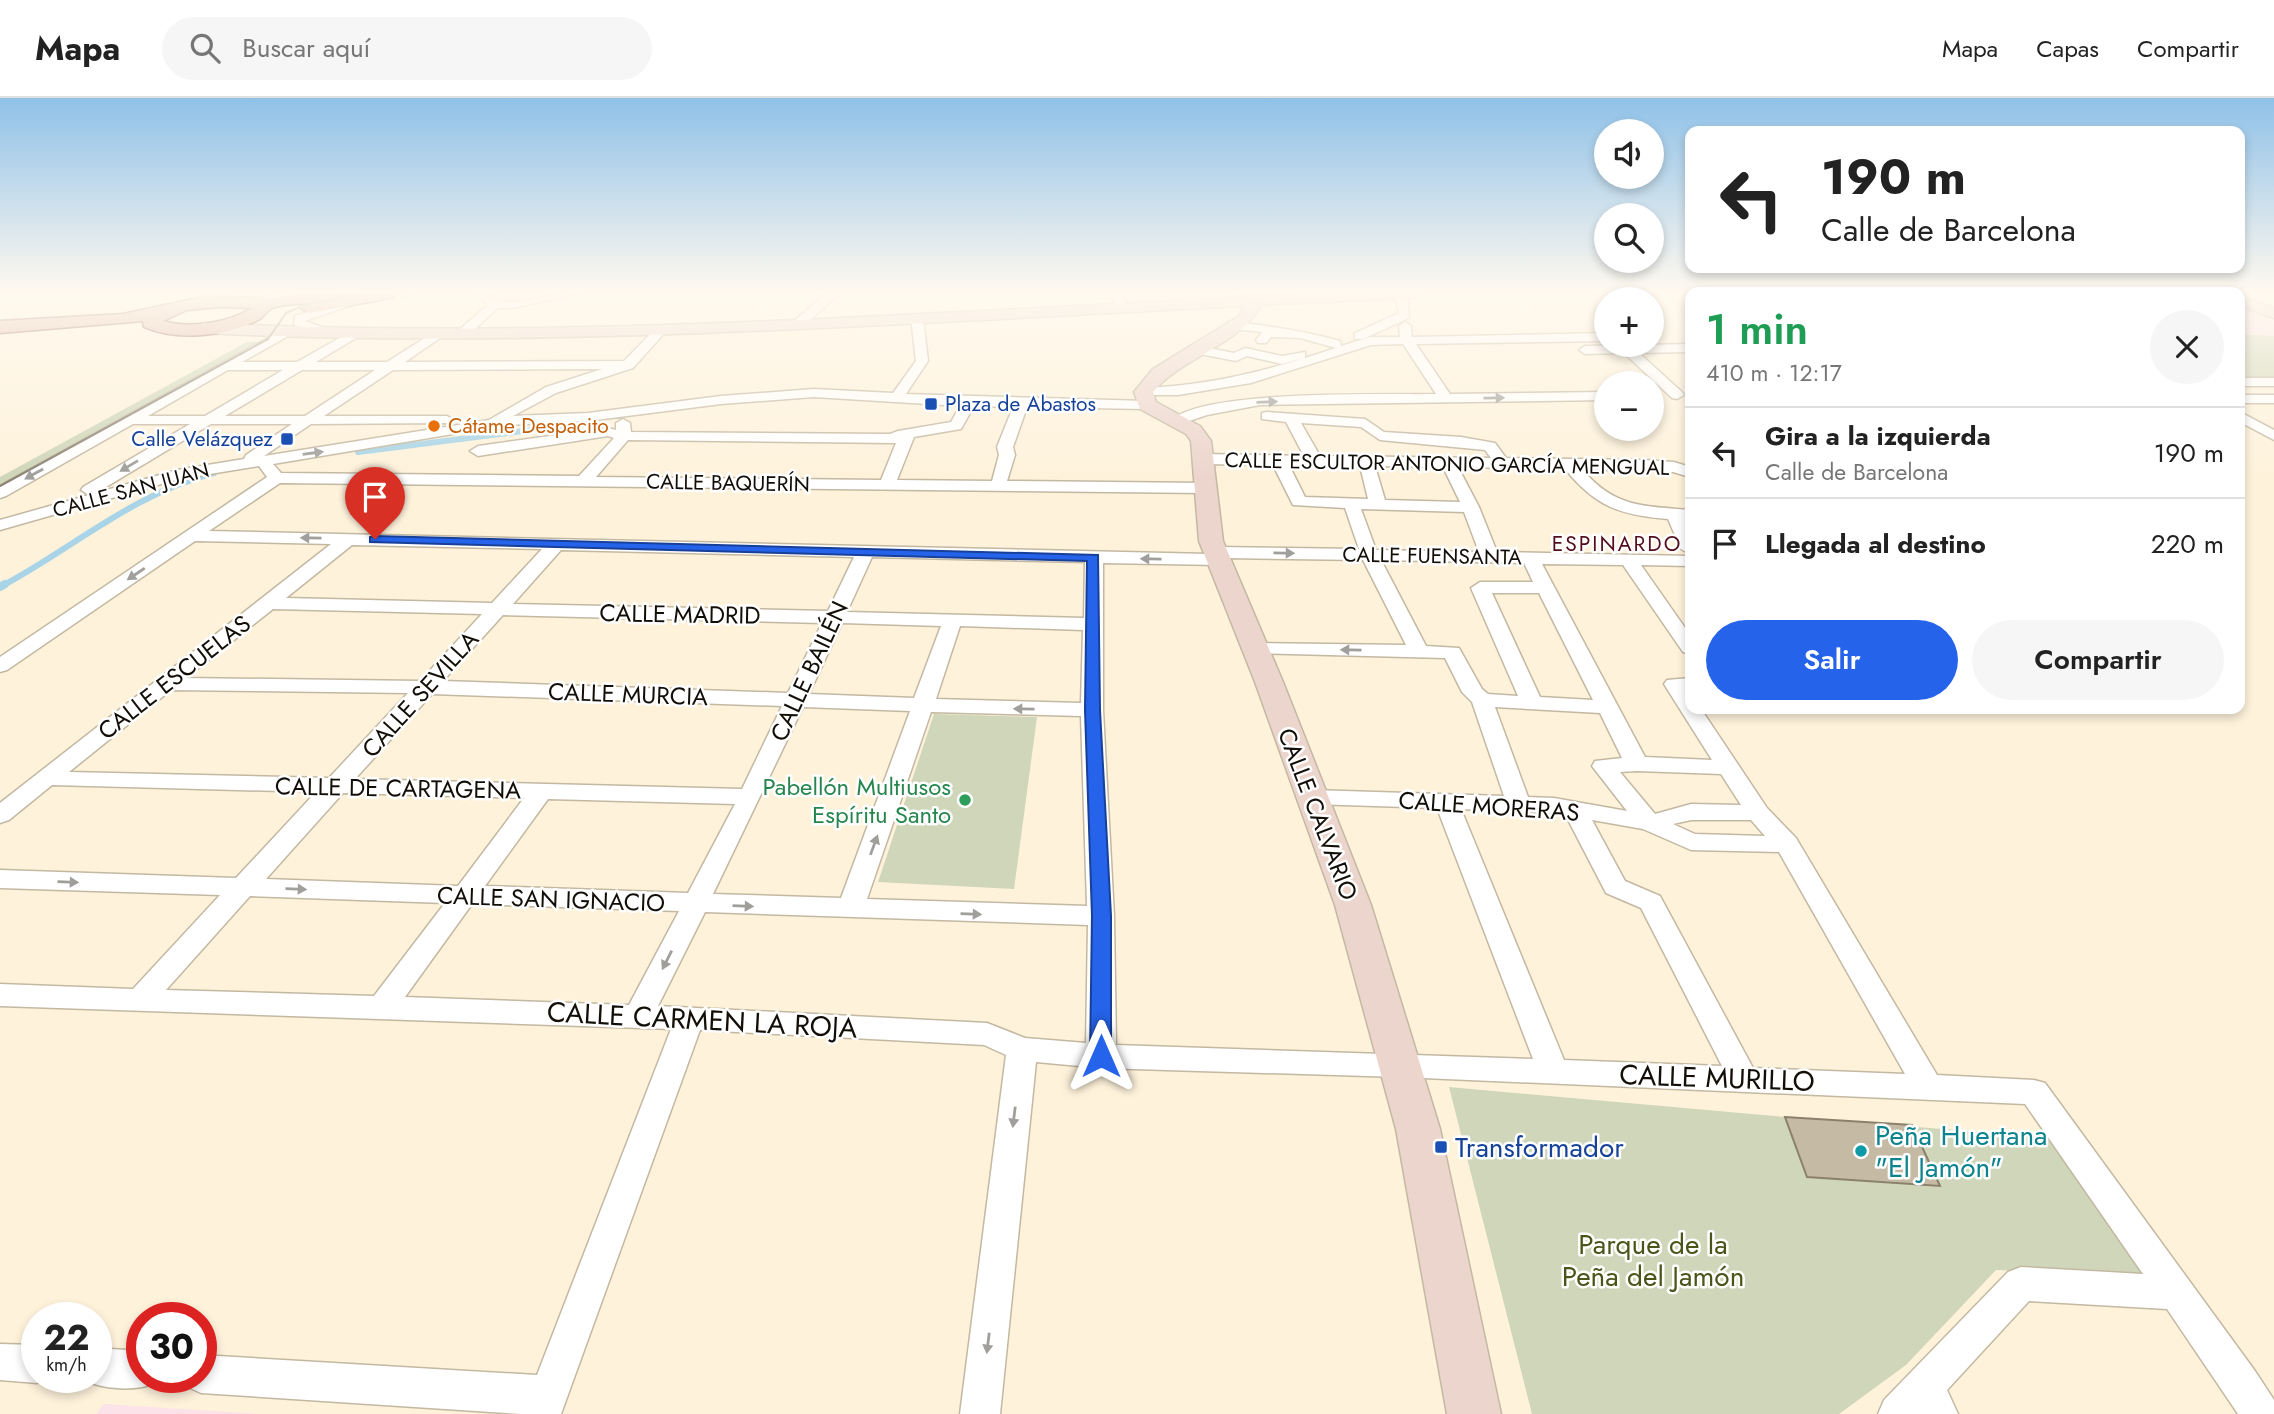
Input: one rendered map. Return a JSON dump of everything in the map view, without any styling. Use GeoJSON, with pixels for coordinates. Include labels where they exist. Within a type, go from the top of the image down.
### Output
{"type":"FeatureCollection","features":[{"type":"Feature","properties":{"kind":"main road"},"geometry":{"type":"LineString","coordinates":[[1173,406],[1159,373],[1186,354]]}},
{"type":"Feature","properties":{"kind":"main road","name":"CALLE CALVARIO"},"geometry":{"type":"LineString","coordinates":[[1173,406],[1201,441],[1211,541],[1353,905],[1419,1129],[1474,1414]]}},
{"type":"Feature","properties":{"kind":"street"},"geometry":{"type":"LineString","coordinates":[[0,493],[246,354]]}},
{"type":"Feature","properties":{"kind":"street"},"geometry":{"type":"LineString","coordinates":[[52,509],[93,488],[319,354]]}},
{"type":"Feature","properties":{"kind":"street"},"geometry":{"type":"LineString","coordinates":[[0,666],[276,478],[254,461],[307,421],[407,354]]}},
{"type":"Feature","properties":{"kind":"street","name":"CALLE SAN JUAN"},"geometry":{"type":"LineString","coordinates":[[501,421],[551,390],[628,365],[638,354]]}},
{"type":"Feature","properties":{"kind":"street"},"geometry":{"type":"LineString","coordinates":[[897,397],[922,361],[921,354]]}},
{"type":"Feature","properties":{"kind":"street"},"geometry":{"type":"LineString","coordinates":[[1222,354],[1236,357],[1241,354]]}},
{"type":"Feature","properties":{"kind":"street"},"geometry":{"type":"LineString","coordinates":[[1256,354],[1282,360],[1303,354]]}},
{"type":"Feature","properties":{"kind":"street"},"geometry":{"type":"LineString","coordinates":[[1173,406],[1312,354]]}},
{"type":"Feature","properties":{"kind":"street"},"geometry":{"type":"LineString","coordinates":[[1415,354],[1446,399]]}},
{"type":"Feature","properties":{"kind":"street"},"geometry":{"type":"LineString","coordinates":[[1638,357],[1684,394]]}},
{"type":"Feature","properties":{"kind":"street"},"geometry":{"type":"LineString","coordinates":[[226,366],[628,365]]}},
{"type":"Feature","properties":{"kind":"street"},"geometry":{"type":"LineString","coordinates":[[2245,382],[2274,382]]}},
{"type":"Feature","properties":{"kind":"street","name":"CALLE SAN JUAN"},"geometry":{"type":"LineString","coordinates":[[3,525],[177,475],[501,421],[588,418],[621,407],[814,393],[969,402],[1173,406]]}},
{"type":"Feature","properties":{"kind":"street"},"geometry":{"type":"LineString","coordinates":[[1664,395],[1684,394]]}},
{"type":"Feature","properties":{"kind":"street"},"geometry":{"type":"LineString","coordinates":[[1173,406],[1260,401],[1594,396]]}},
{"type":"Feature","properties":{"kind":"street"},"geometry":{"type":"LineString","coordinates":[[2245,399],[2274,399]]}},
{"type":"Feature","properties":{"kind":"street"},"geometry":{"type":"LineString","coordinates":[[478,451],[608,432],[624,436],[879,441],[908,433],[956,426],[969,402]]}},
{"type":"Feature","properties":{"kind":"street"},"geometry":{"type":"LineString","coordinates":[[998,486],[1007,455],[1005,447],[1021,403]]}},
{"type":"Feature","properties":{"kind":"street"},"geometry":{"type":"LineString","coordinates":[[1173,406],[1365,423],[1380,436],[1461,441],[1490,446],[1500,462]]}},
{"type":"Feature","properties":{"kind":"street"},"geometry":{"type":"LineString","coordinates":[[584,481],[624,436],[621,407]]}},
{"type":"Feature","properties":{"kind":"street"},"geometry":{"type":"LineString","coordinates":[[1291,417],[1315,461]]}},
{"type":"Feature","properties":{"kind":"street"},"geometry":{"type":"LineString","coordinates":[[2245,419],[2274,436]]}},
{"type":"Feature","properties":{"kind":"street"},"geometry":{"type":"LineString","coordinates":[[132,420],[501,421]]}},
{"type":"Feature","properties":{"kind":"street"},"geometry":{"type":"LineString","coordinates":[[887,484],[908,433]]}},
{"type":"Feature","properties":{"kind":"street"},"geometry":{"type":"LineString","coordinates":[[1279,461],[1299,502],[1471,507]]}},
{"type":"Feature","properties":{"kind":"street","name":"CALLE ESCULTOR ANTONIO GARCÍA MENGUAL"},"geometry":{"type":"LineString","coordinates":[[1203,474],[1279,461],[1569,463],[1674,467],[1685,470]]}},
{"type":"Feature","properties":{"kind":"street"},"geometry":{"type":"LineString","coordinates":[[1366,461],[1378,504]]}},
{"type":"Feature","properties":{"kind":"street"},"geometry":{"type":"LineString","coordinates":[[1448,462],[1471,507],[1490,558]]}},
{"type":"Feature","properties":{"kind":"street"},"geometry":{"type":"LineString","coordinates":[[1569,463],[1586,486],[1610,503],[1629,510],[1682,514]]}},
{"type":"Feature","properties":{"kind":"street","name":"CALLE BAQUERÍN"},"geometry":{"type":"LineString","coordinates":[[276,478],[998,486],[1203,474]]}},
{"type":"Feature","properties":{"kind":"street"},"geometry":{"type":"LineString","coordinates":[[93,488],[104,491],[118,490]]}},
{"type":"Feature","properties":{"kind":"street"},"geometry":{"type":"LineString","coordinates":[[1351,503],[1369,554],[1419,650]]}},
{"type":"Feature","properties":{"kind":"street","name":"CALLE FUENSANTA"},"geometry":{"type":"LineString","coordinates":[[193,536],[1094,557],[1369,554],[1685,561]]}},
{"type":"Feature","properties":{"kind":"street","name":"CALLE ESCUELAS"},"geometry":{"type":"LineString","coordinates":[[0,815],[349,538]]}},
{"type":"Feature","properties":{"kind":"street","name":"CALLE SEVILLA"},"geometry":{"type":"LineString","coordinates":[[141,999],[557,544]]}},
{"type":"Feature","properties":{"kind":"street","name":"CALLE BAILÉN"},"geometry":{"type":"LineString","coordinates":[[638,1016],[750,797],[866,551]]}},
{"type":"Feature","properties":{"kind":"street"},"geometry":{"type":"LineString","coordinates":[[1094,557],[1092,710],[1101,916],[1101,1056]]}},
{"type":"Feature","properties":{"kind":"street"},"geometry":{"type":"LineString","coordinates":[[1530,558],[1637,764]]}},
{"type":"Feature","properties":{"kind":"street"},"geometry":{"type":"LineString","coordinates":[[1628,560],[1685,642]]}},
{"type":"Feature","properties":{"kind":"street"},"geometry":{"type":"LineString","coordinates":[[1532,703],[1480,589],[1544,587]]}},
{"type":"Feature","properties":{"kind":"street","name":"CALLE MADRID"},"geometry":{"type":"LineString","coordinates":[[267,603],[1093,624]]}},
{"type":"Feature","properties":{"kind":"street"},"geometry":{"type":"LineString","coordinates":[[850,909],[953,620]]}},
{"type":"Feature","properties":{"kind":"street"},"geometry":{"type":"LineString","coordinates":[[1255,649],[1452,652],[1473,692],[1482,700],[1519,804]]}},
{"type":"Feature","properties":{"kind":"street","name":"CALLE MURCIA"},"geometry":{"type":"LineString","coordinates":[[164,684],[425,687],[923,707],[1092,710]]}},
{"type":"Feature","properties":{"kind":"street"},"geometry":{"type":"LineString","coordinates":[[1685,684],[1674,684],[1685,701]]}},
{"type":"Feature","properties":{"kind":"street"},"geometry":{"type":"LineString","coordinates":[[1482,700],[1609,707]]}},
{"type":"Feature","properties":{"kind":"street"},"geometry":{"type":"LineString","coordinates":[[1693,714],[1758,813],[1787,844],[1928,1087]]}},
{"type":"Feature","properties":{"kind":"street"},"geometry":{"type":"LineString","coordinates":[[1727,767],[1637,764],[1603,766],[1649,823],[1691,812],[1758,813]]}},
{"type":"Feature","properties":{"kind":"street","name":"CALLE DE CARTAGENA"},"geometry":{"type":"LineString","coordinates":[[47,778],[750,797]]}},
{"type":"Feature","properties":{"kind":"street"},"geometry":{"type":"LineString","coordinates":[[382,1007],[541,792]]}},
{"type":"Feature","properties":{"kind":"street","name":"CALLE MORERAS"},"geometry":{"type":"LineString","coordinates":[[1312,797],[1519,804],[1574,809],[1649,823],[1691,842],[1787,844]]}},
{"type":"Feature","properties":{"kind":"street"},"geometry":{"type":"LineString","coordinates":[[1446,802],[1553,1071]]}},
{"type":"Feature","properties":{"kind":"street"},"geometry":{"type":"LineString","coordinates":[[1574,809],[1615,887],[1651,902],[1744,1080]]}},
{"type":"Feature","properties":{"kind":"street","name":"CALLE SAN IGNACIO"},"geometry":{"type":"LineString","coordinates":[[0,879],[1101,916]]}},
{"type":"Feature","properties":{"kind":"street","name":"CALLE CARMEN LA ROJA"},"geometry":{"type":"LineString","coordinates":[[0,995],[690,1018],[986,1034],[1022,1049],[1101,1056],[1400,1065]]}},
{"type":"Feature","properties":{"kind":"street"},"geometry":{"type":"LineString","coordinates":[[217,1375],[545,1405],[690,1018]]}},
{"type":"Feature","properties":{"kind":"street"},"geometry":{"type":"LineString","coordinates":[[980,1414],[1022,1049]]}},
{"type":"Feature","properties":{"kind":"street","name":"CALLE MURILLO"},"geometry":{"type":"LineString","coordinates":[[1400,1065],[2034,1092],[2177,1293]]}},
{"type":"Feature","properties":{"kind":"street"},"geometry":{"type":"LineString","coordinates":[[1898,1414],[1932,1400],[2021,1284],[2177,1293],[2260,1414]]}},
{"type":"Feature","properties":{"kind":"street"},"geometry":{"type":"LineString","coordinates":[[0,1362],[21,1363]]}},
{"type":"Feature","properties":{"kind":"shaded area"},"geometry":{"type":"Polygon","coordinates":[[[104,1404],[258,1414],[96,1414],[104,1404]]]}},
{"type":"Feature","properties":{"kind":"green space"},"geometry":{"type":"Polygon","coordinates":[[[224,354],[242,354],[0,489],[0,477],[224,354]]]}},
{"type":"Feature","properties":{"kind":"green space"},"geometry":{"type":"Polygon","coordinates":[[[2245,354],[2274,354],[2274,378],[2245,379],[2245,354]]]}},
{"type":"Feature","properties":{"kind":"green space","name":"Pabellón Multiusos Espíritu Santo"},"geometry":{"type":"Polygon","coordinates":[[[934,714],[1037,717],[1014,889],[878,882],[934,714]]]}},
{"type":"Feature","properties":{"kind":"green space","name":"Parque de la Peña del Jamón"},"geometry":{"type":"Polygon","coordinates":[[[1449,1087],[2073,1139],[2151,1275],[1996,1270],[1906,1365],[1839,1414],[1532,1414],[1449,1087]]]}},
{"type":"Feature","properties":{"kind":"building","name":"Peña Huertana \"El Jamón\""},"geometry":{"type":"Polygon","coordinates":[[[1785,1117],[1912,1125],[1940,1186],[1807,1177],[1785,1117]]]}},
{"type":"Feature","properties":{"kind":"waterway"},"geometry":{"type":"LineString","coordinates":[[358,452],[578,424]]}},
{"type":"Feature","properties":{"kind":"waterway"},"geometry":{"type":"LineString","coordinates":[[2,586],[130,508],[185,482],[214,473]]}},
{"type":"Feature","properties":{"kind":"waterway"},"geometry":{"type":"LineString","coordinates":[[0,587],[5,584]]}},
{"type":"Feature","properties":{"kind":"tram line"},"geometry":{"type":"LineString","coordinates":[[0,486],[240,354]]}},
{"type":"Feature","properties":{"kind":"place","name":"Plaza de Abastos"},"geometry":{"type":"Point","coordinates":[931,404]}},
{"type":"Feature","properties":{"kind":"place","name":"Cátame Despacito"},"geometry":{"type":"Point","coordinates":[434,426]}},
{"type":"Feature","properties":{"kind":"place","name":"Calle Velázquez"},"geometry":{"type":"Point","coordinates":[287,439]}},
{"type":"Feature","properties":{"kind":"place","name":"Pabellón Multiusos Espíritu Santo"},"geometry":{"type":"Point","coordinates":[965,800]}},
{"type":"Feature","properties":{"kind":"place","name":"Transformador"},"geometry":{"type":"Point","coordinates":[1441,1147]}},
{"type":"Feature","properties":{"kind":"place","name":"Peña Huertana \"El Jamón\""},"geometry":{"type":"Point","coordinates":[1861,1151]}},
{"type":"Feature","properties":{"kind":"district","name":"ESPINARDO"},"geometry":{"type":"Point","coordinates":[1617,544]}},
{"type":"Feature","properties":{"kind":"route"},"geometry":{"type":"LineString","coordinates":[[375,539],[1094,557],[1092,710],[1101,916],[1101,1056]]}}]}
